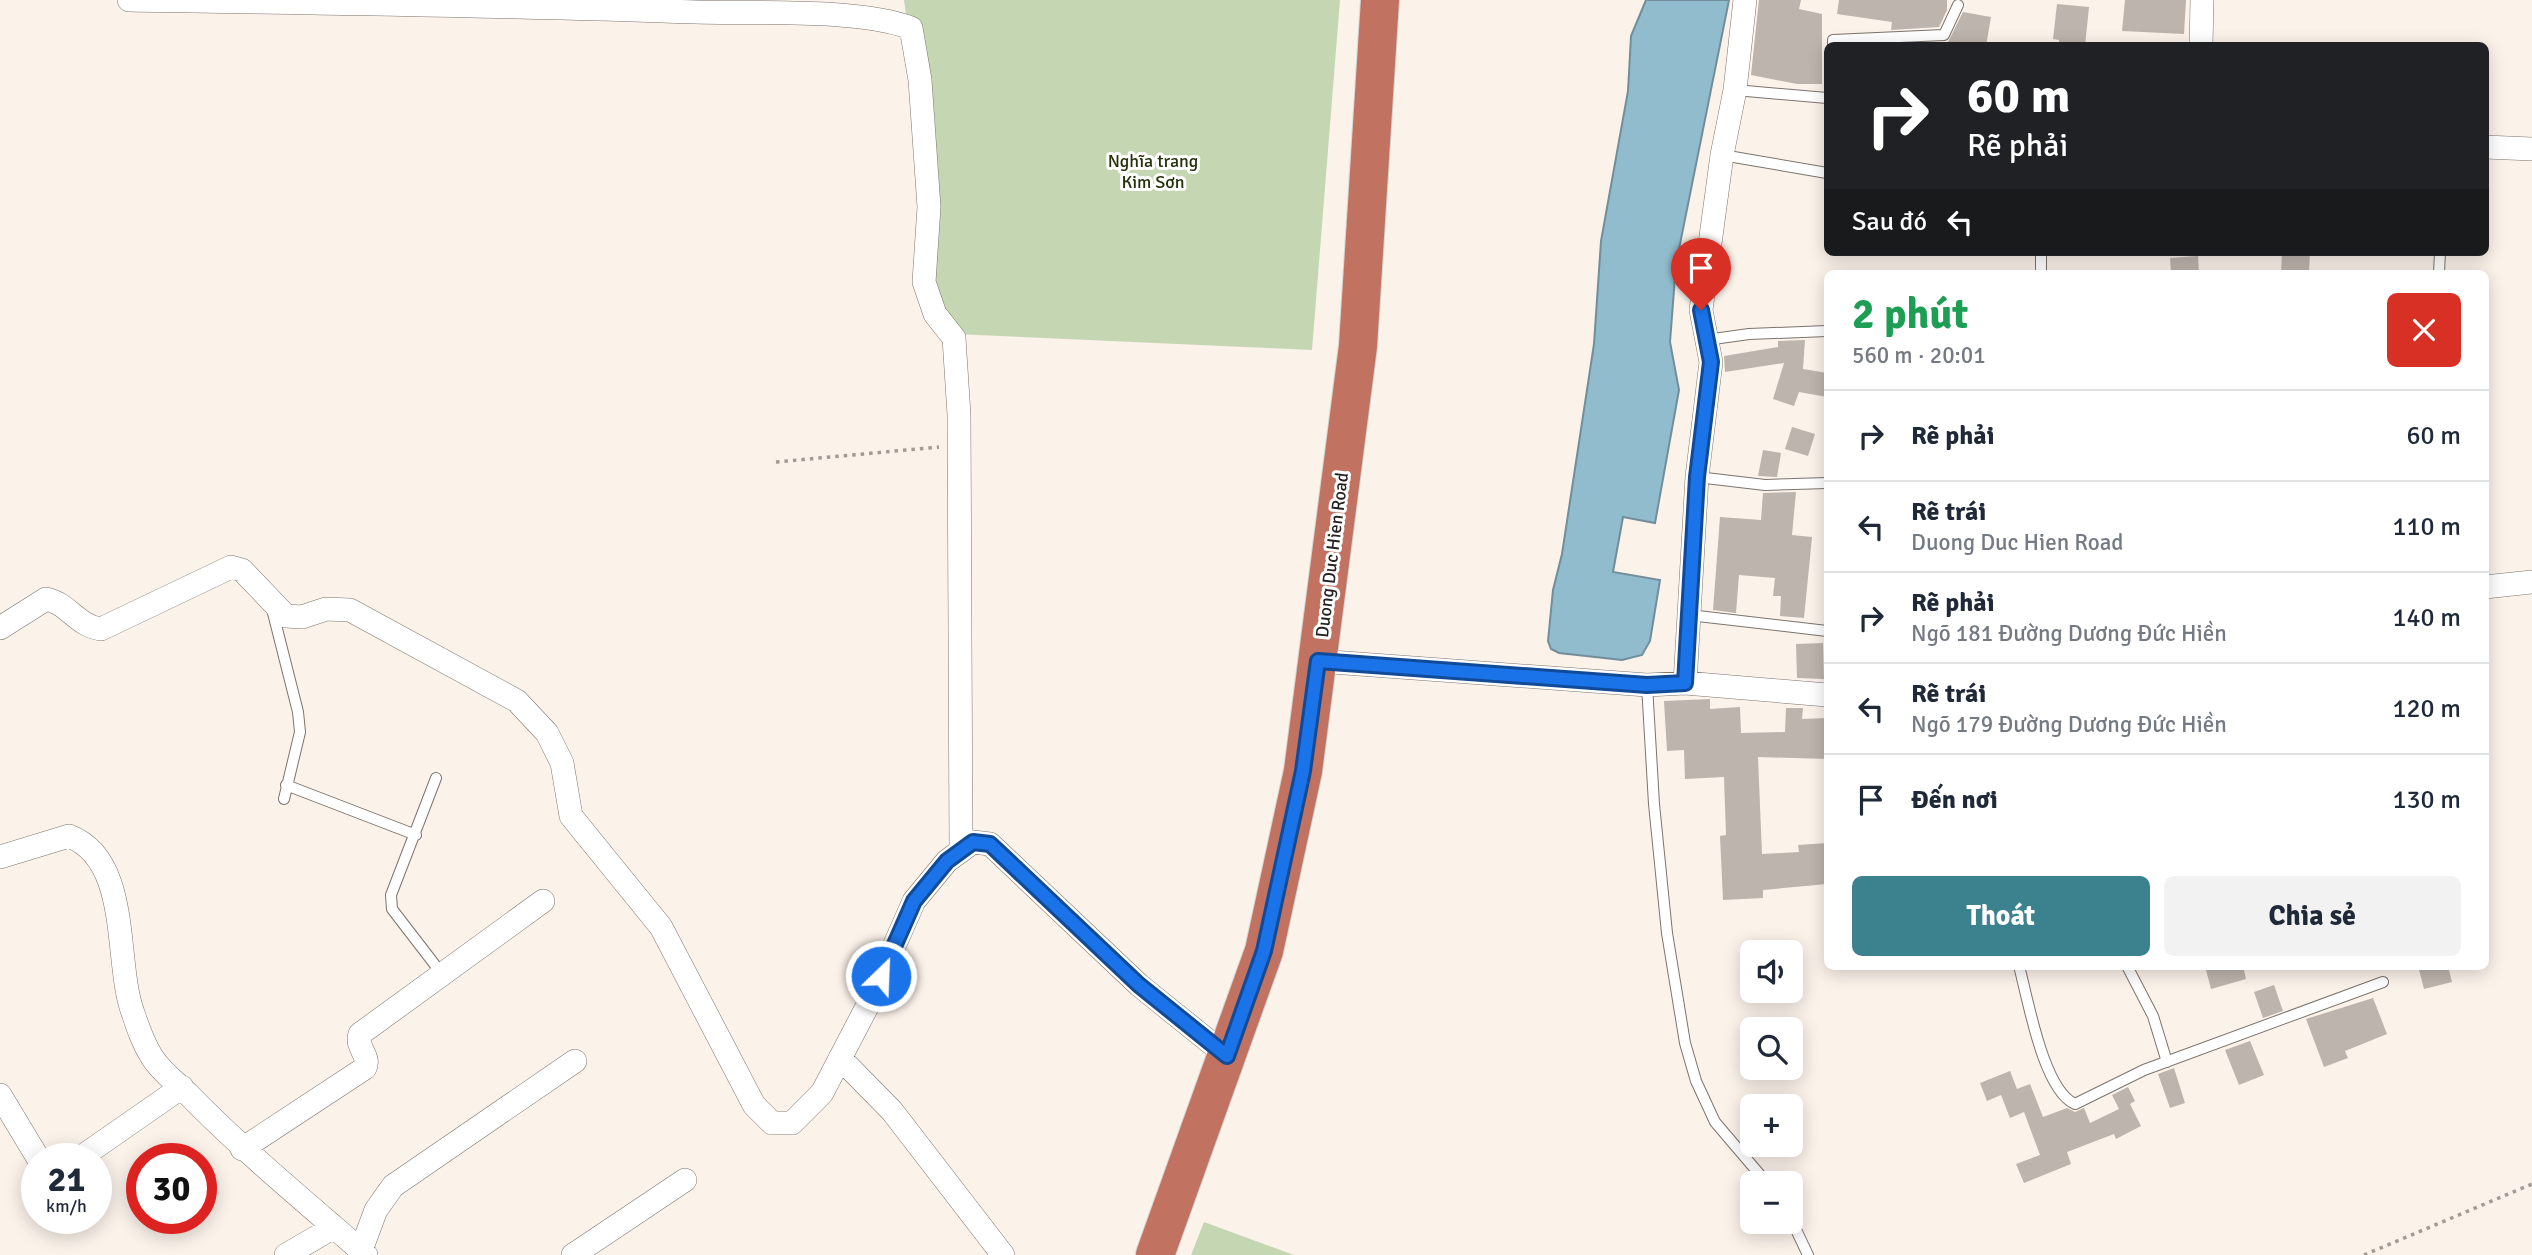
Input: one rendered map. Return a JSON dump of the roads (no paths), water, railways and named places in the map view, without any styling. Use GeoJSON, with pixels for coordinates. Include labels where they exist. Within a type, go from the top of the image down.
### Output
{"type":"FeatureCollection","features":[{"type":"Feature","properties":{"kind":"highway","name":"Duong Duc Hien Road"},"geometry":{"type":"LineString","coordinates":[[1155,1255],[1264,951],[1303,771],[1358,346],[1380,0]]}},
{"type":"Feature","properties":{"kind":"street"},"geometry":{"type":"LineString","coordinates":[[129,0],[523,6],[813,16],[887,19],[911,28],[920,80],[929,207],[924,282],[935,314],[954,338],[959,445],[961,851]]}},
{"type":"Feature","properties":{"kind":"street"},"geometry":{"type":"LineString","coordinates":[[1685,683],[1697,477],[1711,362],[1701,310],[1722,155],[1735,90],[1745,0]]}},
{"type":"Feature","properties":{"kind":"street"},"geometry":{"type":"LineString","coordinates":[[2201,42],[2202,0]]}},
{"type":"Feature","properties":{"kind":"street"},"geometry":{"type":"LineString","coordinates":[[2489,147],[2532,149]]}},
{"type":"Feature","properties":{"kind":"street"},"geometry":{"type":"LineString","coordinates":[[0,628],[46,598],[58,601],[73,617],[90,627],[101,629],[232,567],[242,570],[286,616],[302,617],[326,609],[350,610],[517,701],[547,733],[562,762],[571,816],[661,927],[754,1105],[772,1122],[792,1123],[822,1093],[914,901],[947,861],[973,842],[990,844],[1139,985],[1227,1056]]}},
{"type":"Feature","properties":{"kind":"street"},"geometry":{"type":"LineString","coordinates":[[2489,587],[2532,582]]}},
{"type":"Feature","properties":{"kind":"street"},"geometry":{"type":"LineString","coordinates":[[1318,661],[1647,685],[1685,683],[1824,695]]}},
{"type":"Feature","properties":{"kind":"street"},"geometry":{"type":"LineString","coordinates":[[0,857],[69,836],[90,847],[109,882],[122,940],[129,996],[152,1059],[242,1149],[363,1252],[376,1210],[393,1186],[575,1061]]}},
{"type":"Feature","properties":{"kind":"street"},"geometry":{"type":"LineString","coordinates":[[242,1149],[365,1068],[367,1059],[358,1043],[360,1034],[542,901]]}},
{"type":"Feature","properties":{"kind":"street"},"geometry":{"type":"LineString","coordinates":[[841,1058],[892,1111],[1003,1255]]}},
{"type":"Feature","properties":{"kind":"street"},"geometry":{"type":"LineString","coordinates":[[102,1143],[182,1087]]}},
{"type":"Feature","properties":{"kind":"street"},"geometry":{"type":"LineString","coordinates":[[0,1095],[29,1143]]}},
{"type":"Feature","properties":{"kind":"street"},"geometry":{"type":"LineString","coordinates":[[573,1255],[685,1180]]}},
{"type":"Feature","properties":{"kind":"street"},"geometry":{"type":"LineString","coordinates":[[286,1255],[334,1227]]}},
{"type":"Feature","properties":{"kind":"lane"},"geometry":{"type":"LineString","coordinates":[[1833,42],[1944,35],[1958,5]]}},
{"type":"Feature","properties":{"kind":"lane"},"geometry":{"type":"LineString","coordinates":[[1735,90],[1824,97]]}},
{"type":"Feature","properties":{"kind":"lane"},"geometry":{"type":"LineString","coordinates":[[1722,155],[1824,172]]}},
{"type":"Feature","properties":{"kind":"lane"},"geometry":{"type":"LineString","coordinates":[[1706,340],[1749,334],[1824,331]]}},
{"type":"Feature","properties":{"kind":"lane"},"geometry":{"type":"LineString","coordinates":[[1697,477],[1765,485],[1824,483]]}},
{"type":"Feature","properties":{"kind":"lane"},"geometry":{"type":"LineString","coordinates":[[271,603],[298,712],[300,732],[284,799]]}},
{"type":"Feature","properties":{"kind":"lane"},"geometry":{"type":"LineString","coordinates":[[1689,615],[1824,631]]}},
{"type":"Feature","properties":{"kind":"lane"},"geometry":{"type":"LineString","coordinates":[[1647,685],[1654,804],[1667,933],[1685,1043],[1696,1081],[1715,1122],[1757,1171]]}},
{"type":"Feature","properties":{"kind":"lane"},"geometry":{"type":"LineString","coordinates":[[436,778],[391,895],[392,909],[442,974]]}},
{"type":"Feature","properties":{"kind":"lane"},"geometry":{"type":"LineString","coordinates":[[286,785],[416,835]]}},
{"type":"Feature","properties":{"kind":"lane"},"geometry":{"type":"LineString","coordinates":[[2021,970],[2032,1022],[2049,1067],[2068,1101],[2076,1104],[2144,1070],[2383,982]]}},
{"type":"Feature","properties":{"kind":"lane"},"geometry":{"type":"LineString","coordinates":[[2129,970],[2153,1016],[2167,1062]]}},
{"type":"Feature","properties":{"kind":"lane"},"geometry":{"type":"LineString","coordinates":[[1798,1234],[1808,1255]]}},
{"type":"Feature","properties":{"kind":"water"},"geometry":{"type":"Polygon","coordinates":[[[1646,0],[1729,0],[1676,264],[1670,342],[1679,390],[1655,523],[1623,517],[1613,572],[1660,580],[1650,641],[1642,655],[1622,660],[1559,653],[1551,649],[1548,641],[1553,590],[1562,554],[1594,344],[1601,241],[1628,91],[1631,36],[1646,0]]]}},
{"type":"Feature","properties":{"kind":"park label","name":"Nghĩa trang Kim Sơn"},"geometry":{"type":"Point","coordinates":[1153,171]}}]}
